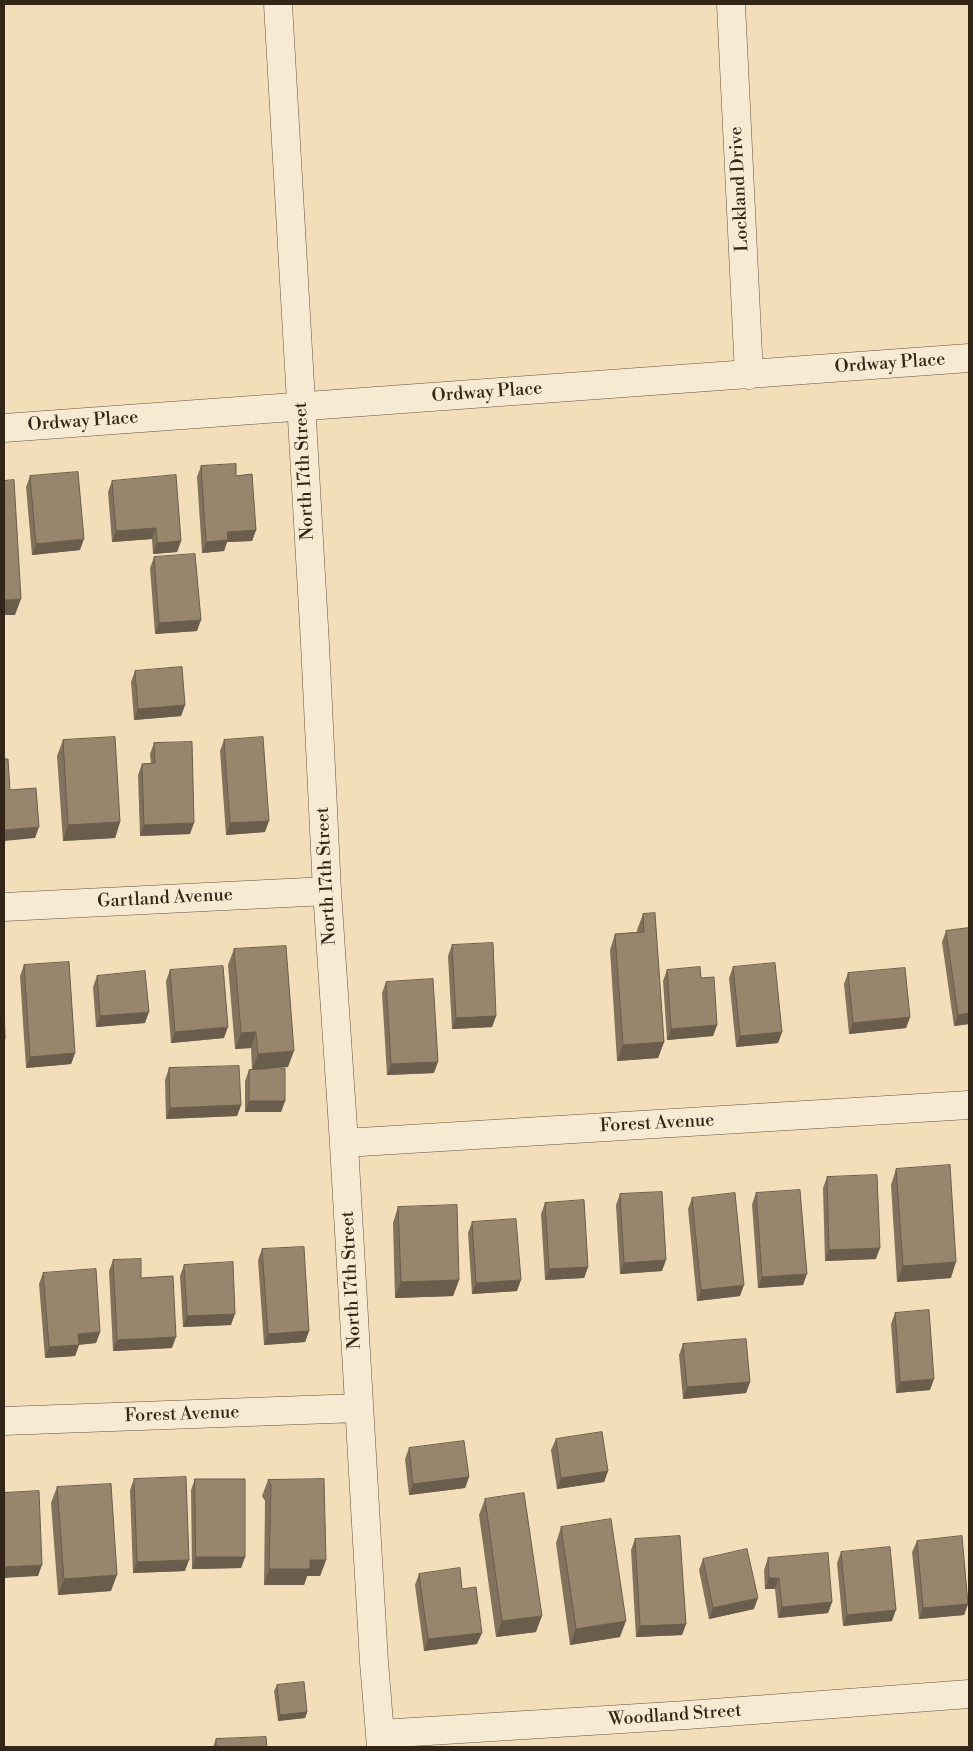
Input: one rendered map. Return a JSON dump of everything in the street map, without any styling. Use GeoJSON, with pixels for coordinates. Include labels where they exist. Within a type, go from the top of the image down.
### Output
{"type":"FeatureCollection","features":[{"type":"Feature","properties":{"kind":"street","name":"North 17th Street"},"geometry":{"type":"LineString","coordinates":[[278,4],[327,891],[381,1740]]}},
{"type":"Feature","properties":{"kind":"street","name":"Lockland Drive"},"geometry":{"type":"LineString","coordinates":[[731,4],[748,375]]}},
{"type":"Feature","properties":{"kind":"street","name":"Ordway Place"},"geometry":{"type":"LineString","coordinates":[[4,428],[969,358]]}},
{"type":"Feature","properties":{"kind":"street","name":"Gartland Avenue"},"geometry":{"type":"LineString","coordinates":[[4,908],[327,891]]}},
{"type":"Feature","properties":{"kind":"street","name":"Forest Avenue"},"geometry":{"type":"LineString","coordinates":[[344,1143],[969,1105]]}},
{"type":"Feature","properties":{"kind":"street","name":"Forest Avenue"},"geometry":{"type":"LineString","coordinates":[[4,1421],[359,1408]]}},
{"type":"Feature","properties":{"kind":"street","name":"Woodland Street"},"geometry":{"type":"LineString","coordinates":[[381,1740],[969,1694]]}},
{"type":"Feature","properties":{"kind":"building"},"geometry":{"type":"Polygon","coordinates":[[[236,464],[236,476],[252,474],[256,530],[227,532],[228,540],[206,542],[201,466],[236,464]]]}},
{"type":"Feature","properties":{"kind":"building"},"geometry":{"type":"Polygon","coordinates":[[[78,472],[84,539],[36,544],[30,476],[78,472]]]}},
{"type":"Feature","properties":{"kind":"building"},"geometry":{"type":"Polygon","coordinates":[[[176,475],[181,541],[157,543],[156,528],[116,531],[112,481],[176,475]]]}},
{"type":"Feature","properties":{"kind":"building"},"geometry":{"type":"Polygon","coordinates":[[[14,480],[21,599],[4,600],[4,481],[14,480]]]}},
{"type":"Feature","properties":{"kind":"building"},"geometry":{"type":"Polygon","coordinates":[[[195,554],[201,620],[159,623],[154,557],[195,554]]]}},
{"type":"Feature","properties":{"kind":"building"},"geometry":{"type":"Polygon","coordinates":[[[182,667],[185,705],[138,709],[135,671],[182,667]]]}},
{"type":"Feature","properties":{"kind":"building"},"geometry":{"type":"Polygon","coordinates":[[[115,737],[120,822],[68,825],[63,740],[115,737]]]}},
{"type":"Feature","properties":{"kind":"building"},"geometry":{"type":"Polygon","coordinates":[[[263,737],[269,821],[230,823],[224,740],[263,737]]]}},
{"type":"Feature","properties":{"kind":"building"},"geometry":{"type":"Polygon","coordinates":[[[192,742],[194,823],[144,825],[142,764],[155,763],[154,743],[192,742]]]}},
{"type":"Feature","properties":{"kind":"building"},"geometry":{"type":"Polygon","coordinates":[[[4,759],[8,759],[10,790],[36,788],[39,827],[4,830],[4,759]]]}},
{"type":"Feature","properties":{"kind":"building"},"geometry":{"type":"Polygon","coordinates":[[[655,913],[664,1042],[623,1045],[615,934],[644,932],[643,914],[655,913]]]}},
{"type":"Feature","properties":{"kind":"building"},"geometry":{"type":"Polygon","coordinates":[[[969,928],[969,1013],[958,1015],[946,931],[969,928]]]}},
{"type":"Feature","properties":{"kind":"building"},"geometry":{"type":"Polygon","coordinates":[[[493,943],[496,1016],[456,1018],[452,945],[493,943]]]}},
{"type":"Feature","properties":{"kind":"building"},"geometry":{"type":"Polygon","coordinates":[[[286,946],[294,1051],[258,1054],[256,1032],[241,1033],[234,949],[286,946]]]}},
{"type":"Feature","properties":{"kind":"building"},"geometry":{"type":"Polygon","coordinates":[[[69,962],[75,1053],[30,1057],[24,965],[69,962]]]}},
{"type":"Feature","properties":{"kind":"building"},"geometry":{"type":"Polygon","coordinates":[[[775,963],[782,1032],[740,1036],[733,967],[775,963]]]}},
{"type":"Feature","properties":{"kind":"building"},"geometry":{"type":"Polygon","coordinates":[[[223,966],[228,1027],[175,1032],[170,970],[223,966]]]}},
{"type":"Feature","properties":{"kind":"building"},"geometry":{"type":"Polygon","coordinates":[[[700,967],[701,978],[714,977],[717,1025],[671,1029],[667,970],[700,967]]]}},
{"type":"Feature","properties":{"kind":"building"},"geometry":{"type":"Polygon","coordinates":[[[905,968],[910,1017],[853,1023],[848,973],[905,968]]]}},
{"type":"Feature","properties":{"kind":"building"},"geometry":{"type":"Polygon","coordinates":[[[145,971],[149,1012],[100,1016],[97,976],[145,971]]]}},
{"type":"Feature","properties":{"kind":"building"},"geometry":{"type":"Polygon","coordinates":[[[433,979],[438,1062],[391,1064],[386,982],[433,979]]]}},
{"type":"Feature","properties":{"kind":"building"},"geometry":{"type":"Polygon","coordinates":[[[4,1005],[5,1039],[4,1039],[4,1005]]]}},
{"type":"Feature","properties":{"kind":"building"},"geometry":{"type":"Polygon","coordinates":[[[239,1066],[241,1105],[170,1108],[169,1068],[239,1066]]]}},
{"type":"Feature","properties":{"kind":"building"},"geometry":{"type":"Polygon","coordinates":[[[285,1069],[285,1101],[249,1101],[249,1070],[285,1069]]]}},
{"type":"Feature","properties":{"kind":"building"},"geometry":{"type":"Polygon","coordinates":[[[950,1165],[956,1262],[903,1266],[896,1169],[950,1165]]]}},
{"type":"Feature","properties":{"kind":"building"},"geometry":{"type":"Polygon","coordinates":[[[877,1175],[880,1248],[829,1250],[827,1177],[877,1175]]]}},
{"type":"Feature","properties":{"kind":"building"},"geometry":{"type":"Polygon","coordinates":[[[800,1190],[807,1274],[762,1277],[756,1193],[800,1190]]]}},
{"type":"Feature","properties":{"kind":"building"},"geometry":{"type":"Polygon","coordinates":[[[662,1192],[666,1260],[624,1263],[620,1194],[662,1192]]]}},
{"type":"Feature","properties":{"kind":"building"},"geometry":{"type":"Polygon","coordinates":[[[735,1193],[744,1285],[701,1290],[692,1198],[735,1193]]]}},
{"type":"Feature","properties":{"kind":"building"},"geometry":{"type":"Polygon","coordinates":[[[584,1200],[588,1267],[549,1269],[545,1203],[584,1200]]]}},
{"type":"Feature","properties":{"kind":"building"},"geometry":{"type":"Polygon","coordinates":[[[457,1205],[459,1280],[401,1282],[398,1207],[457,1205]]]}},
{"type":"Feature","properties":{"kind":"building"},"geometry":{"type":"Polygon","coordinates":[[[516,1219],[521,1280],[476,1283],[472,1222],[516,1219]]]}},
{"type":"Feature","properties":{"kind":"building"},"geometry":{"type":"Polygon","coordinates":[[[304,1247],[309,1331],[268,1334],[262,1249],[304,1247]]]}},
{"type":"Feature","properties":{"kind":"building"},"geometry":{"type":"Polygon","coordinates":[[[141,1259],[141,1278],[173,1276],[176,1337],[117,1340],[113,1260],[141,1259]]]}},
{"type":"Feature","properties":{"kind":"building"},"geometry":{"type":"Polygon","coordinates":[[[233,1262],[235,1314],[187,1316],[184,1265],[233,1262]]]}},
{"type":"Feature","properties":{"kind":"building"},"geometry":{"type":"Polygon","coordinates":[[[96,1269],[100,1332],[78,1334],[79,1345],[49,1347],[43,1273],[96,1269]]]}},
{"type":"Feature","properties":{"kind":"building"},"geometry":{"type":"Polygon","coordinates":[[[929,1310],[934,1379],[900,1382],[895,1313],[929,1310]]]}},
{"type":"Feature","properties":{"kind":"building"},"geometry":{"type":"Polygon","coordinates":[[[746,1339],[750,1382],[687,1387],[683,1344],[746,1339]]]}},
{"type":"Feature","properties":{"kind":"building"},"geometry":{"type":"Polygon","coordinates":[[[602,1432],[608,1471],[561,1478],[556,1439],[602,1432]]]}},
{"type":"Feature","properties":{"kind":"building"},"geometry":{"type":"Polygon","coordinates":[[[464,1441],[469,1477],[413,1484],[409,1448],[464,1441]]]}},
{"type":"Feature","properties":{"kind":"building"},"geometry":{"type":"Polygon","coordinates":[[[186,1477],[189,1560],[137,1562],[134,1479],[186,1477]]]}},
{"type":"Feature","properties":{"kind":"building"},"geometry":{"type":"Polygon","coordinates":[[[195,1479],[245,1479],[245,1557],[196,1557],[195,1479]]]}},
{"type":"Feature","properties":{"kind":"building"},"geometry":{"type":"Polygon","coordinates":[[[324,1479],[326,1560],[310,1560],[310,1569],[269,1569],[271,1485],[268,1480],[324,1479]]]}},
{"type":"Feature","properties":{"kind":"building"},"geometry":{"type":"Polygon","coordinates":[[[111,1484],[117,1575],[64,1579],[57,1487],[111,1484]]]}},
{"type":"Feature","properties":{"kind":"building"},"geometry":{"type":"Polygon","coordinates":[[[39,1491],[42,1565],[4,1567],[4,1493],[39,1491]]]}},
{"type":"Feature","properties":{"kind":"building"},"geometry":{"type":"Polygon","coordinates":[[[524,1493],[542,1616],[502,1621],[485,1499],[524,1493]]]}},
{"type":"Feature","properties":{"kind":"building"},"geometry":{"type":"Polygon","coordinates":[[[611,1519],[626,1621],[576,1629],[561,1527],[611,1519]]]}},
{"type":"Feature","properties":{"kind":"building"},"geometry":{"type":"Polygon","coordinates":[[[680,1536],[686,1624],[640,1626],[635,1539],[680,1536]]]}},
{"type":"Feature","properties":{"kind":"building"},"geometry":{"type":"Polygon","coordinates":[[[962,1536],[968,1604],[923,1608],[917,1541],[962,1536]]]}},
{"type":"Feature","properties":{"kind":"building"},"geometry":{"type":"Polygon","coordinates":[[[890,1547],[896,1610],[847,1615],[841,1552],[890,1547]]]}},
{"type":"Feature","properties":{"kind":"building"},"geometry":{"type":"Polygon","coordinates":[[[747,1549],[758,1598],[713,1608],[703,1559],[747,1549]]]}},
{"type":"Feature","properties":{"kind":"building"},"geometry":{"type":"Polygon","coordinates":[[[828,1553],[832,1602],[782,1607],[779,1578],[769,1578],[768,1558],[828,1553]]]}},
{"type":"Feature","properties":{"kind":"building"},"geometry":{"type":"Polygon","coordinates":[[[460,1568],[462,1589],[476,1587],[482,1633],[428,1639],[419,1574],[460,1568]]]}},
{"type":"Feature","properties":{"kind":"building"},"geometry":{"type":"Polygon","coordinates":[[[304,1682],[307,1712],[280,1715],[277,1685],[304,1682]]]}},
{"type":"Feature","properties":{"kind":"building"},"geometry":{"type":"Polygon","coordinates":[[[266,1737],[267,1747],[216,1747],[216,1739],[266,1737]]]}}]}
